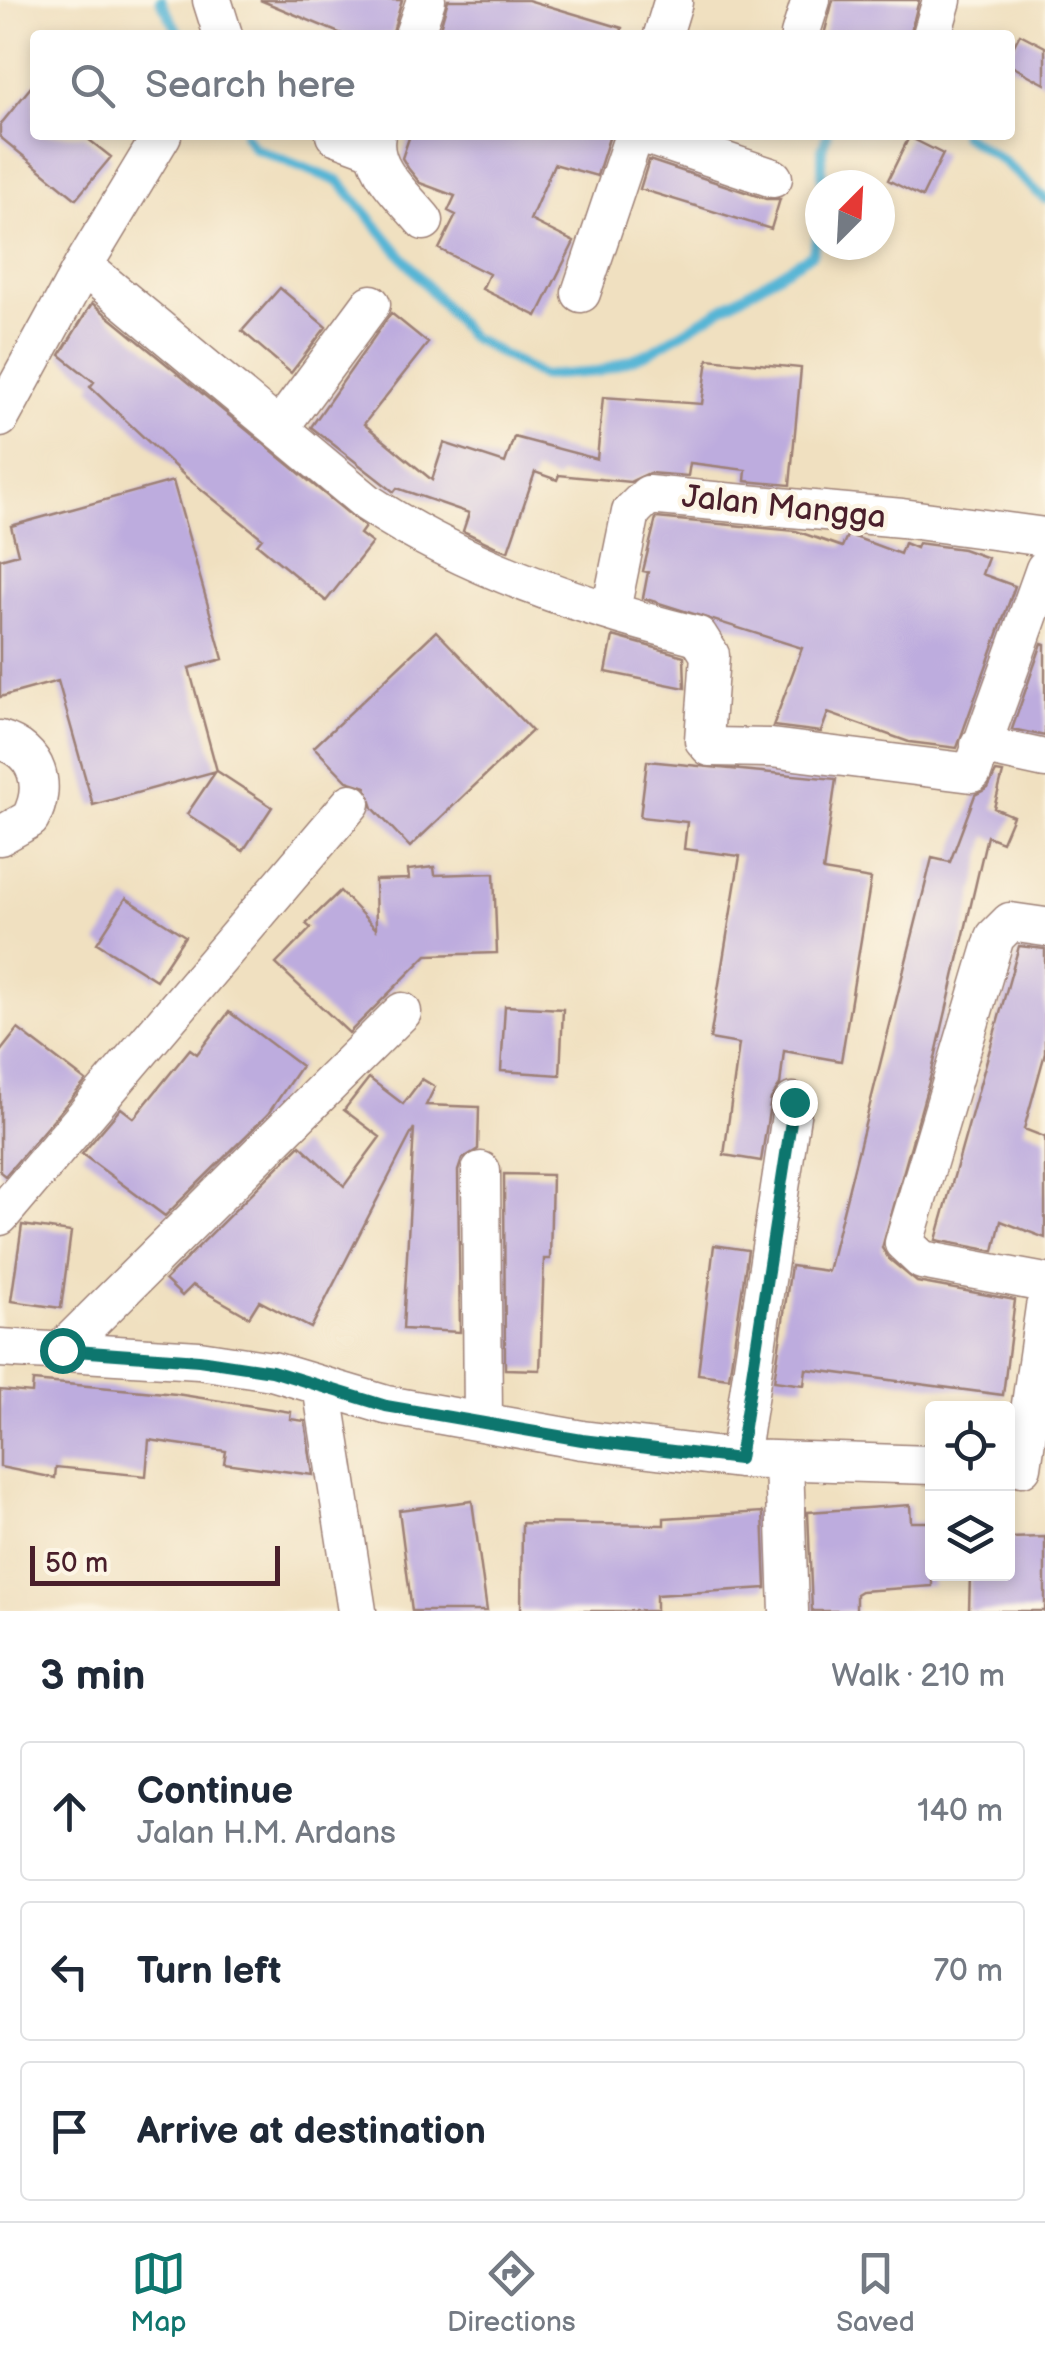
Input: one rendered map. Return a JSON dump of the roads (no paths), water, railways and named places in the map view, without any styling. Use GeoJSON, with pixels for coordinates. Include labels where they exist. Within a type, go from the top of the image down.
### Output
{"type":"FeatureCollection","features":[{"type":"Feature","properties":{"kind":"street"},"geometry":{"type":"LineString","coordinates":[[212,0],[221,30]]}},
{"type":"Feature","properties":{"kind":"street"},"geometry":{"type":"LineString","coordinates":[[416,30],[426,0]]}},
{"type":"Feature","properties":{"kind":"street"},"geometry":{"type":"LineString","coordinates":[[802,30],[811,0]]}},
{"type":"Feature","properties":{"kind":"street"},"geometry":{"type":"LineString","coordinates":[[933,30],[942,0]]}},
{"type":"Feature","properties":{"kind":"street"},"geometry":{"type":"LineString","coordinates":[[0,418],[82,266],[159,140]]}},
{"type":"Feature","properties":{"kind":"street"},"geometry":{"type":"LineString","coordinates":[[581,293],[632,140]]}},
{"type":"Feature","properties":{"kind":"street"},"geometry":{"type":"LineString","coordinates":[[661,140],[773,178]]}},
{"type":"Feature","properties":{"kind":"street"},"geometry":{"type":"LineString","coordinates":[[375,142],[381,169],[424,221]]}},
{"type":"Feature","properties":{"kind":"street"},"geometry":{"type":"LineString","coordinates":[[82,266],[368,502],[415,534],[510,575],[698,636],[707,644],[710,655],[704,740],[710,746],[1045,759]]}},
{"type":"Feature","properties":{"kind":"street"},"geometry":{"type":"LineString","coordinates":[[280,428],[371,304]]}},
{"type":"Feature","properties":{"kind":"street","name":"Jalan Mangga"},"geometry":{"type":"LineString","coordinates":[[611,610],[631,512],[648,494],[902,518],[1045,538]]}},
{"type":"Feature","properties":{"kind":"street"},"geometry":{"type":"LineString","coordinates":[[976,759],[1045,568]]}},
{"type":"Feature","properties":{"kind":"street"},"geometry":{"type":"LineString","coordinates":[[0,740],[20,748],[31,760],[41,789],[30,819],[0,836]]}},
{"type":"Feature","properties":{"kind":"street"},"geometry":{"type":"LineString","coordinates":[[0,1216],[350,803]]}},
{"type":"Feature","properties":{"kind":"street"},"geometry":{"type":"LineString","coordinates":[[1045,927],[1010,922],[995,936],[904,1243],[922,1260],[1045,1282]]}},
{"type":"Feature","properties":{"kind":"street"},"geometry":{"type":"LineString","coordinates":[[62,1350],[402,1012]]}},
{"type":"Feature","properties":{"kind":"street"},"geometry":{"type":"LineString","coordinates":[[739,1459],[794,1102]]}},
{"type":"Feature","properties":{"kind":"street"},"geometry":{"type":"LineString","coordinates":[[481,1171],[483,1421]]}},
{"type":"Feature","properties":{"kind":"street"},"geometry":{"type":"LineString","coordinates":[[1025,1468],[1045,1307]]}},
{"type":"Feature","properties":{"kind":"street"},"geometry":{"type":"LineString","coordinates":[[0,1348],[199,1360],[272,1371],[386,1406],[582,1440],[739,1459],[925,1466]]}},
{"type":"Feature","properties":{"kind":"street"},"geometry":{"type":"LineString","coordinates":[[322,1386],[357,1611]]}},
{"type":"Feature","properties":{"kind":"street"},"geometry":{"type":"LineString","coordinates":[[784,1462],[789,1611]]}},
{"type":"Feature","properties":{"kind":"waterway"},"geometry":{"type":"LineString","coordinates":[[160,0],[177,30]]}},
{"type":"Feature","properties":{"kind":"waterway"},"geometry":{"type":"LineString","coordinates":[[248,140],[254,148],[340,182],[469,336],[541,376],[598,372],[648,353],[805,258]]}},
{"type":"Feature","properties":{"kind":"waterway"},"geometry":{"type":"LineString","coordinates":[[822,170],[825,140]]}},
{"type":"Feature","properties":{"kind":"waterway"},"geometry":{"type":"LineString","coordinates":[[971,140],[1003,161],[1045,199]]}}]}
